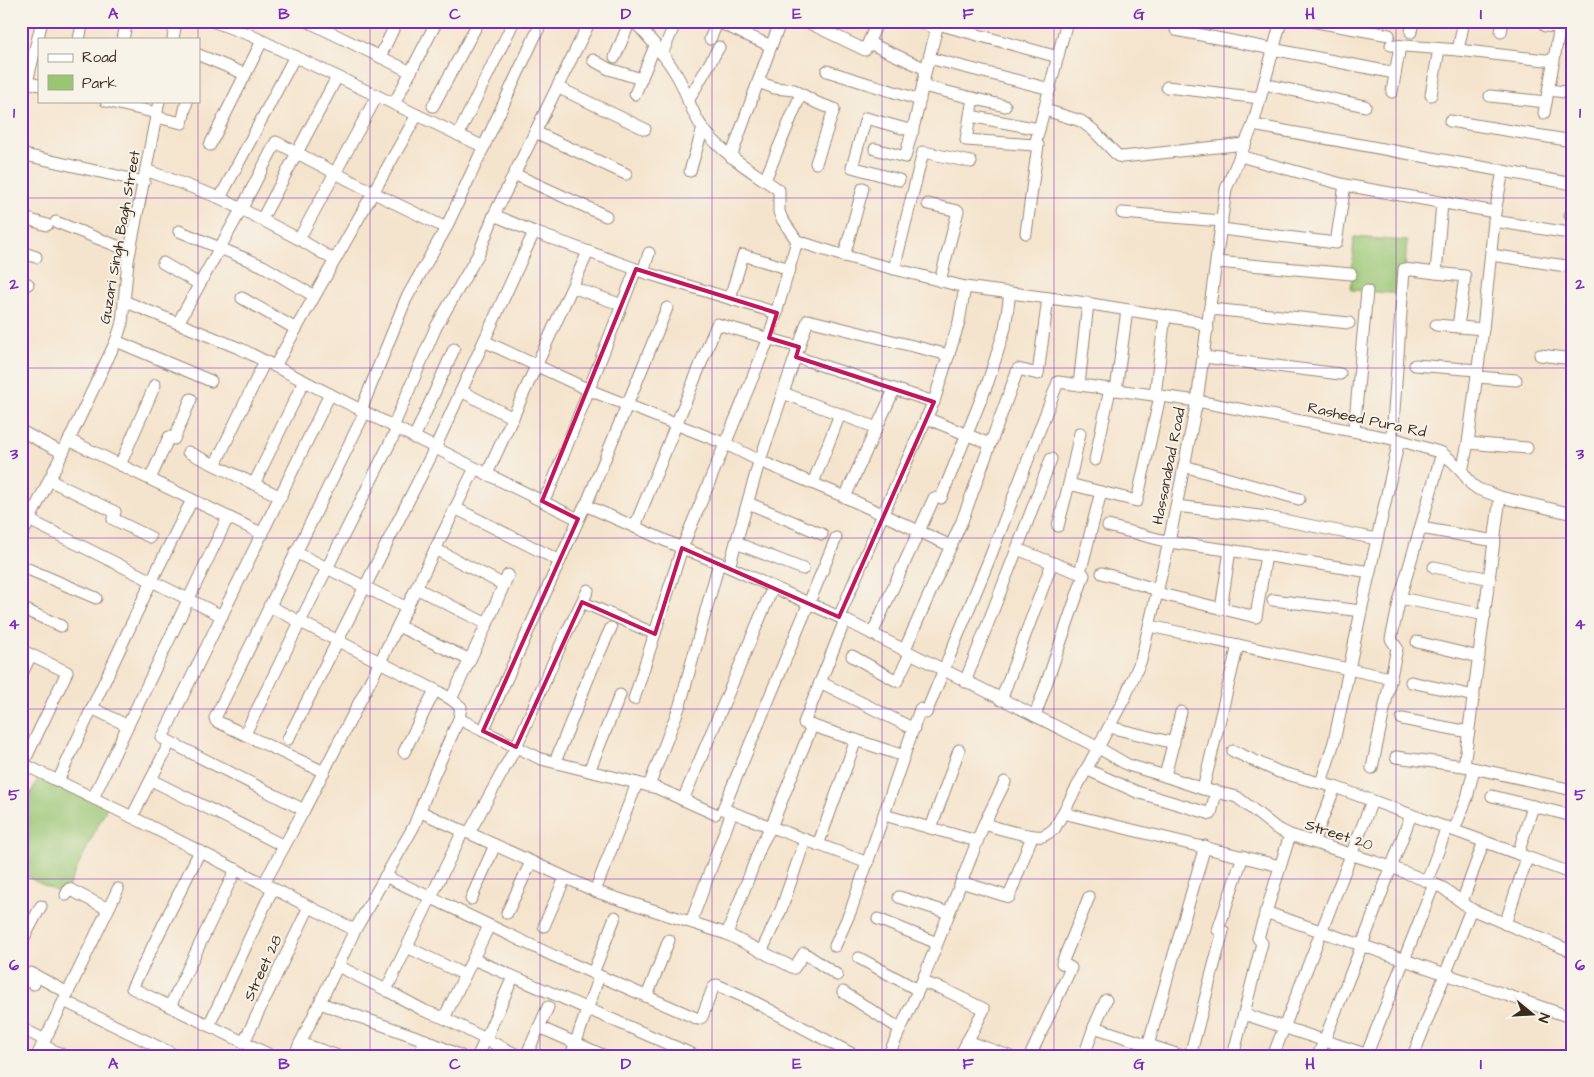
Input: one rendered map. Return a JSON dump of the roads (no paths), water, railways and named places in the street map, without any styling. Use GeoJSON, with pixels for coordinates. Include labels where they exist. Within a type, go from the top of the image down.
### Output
{"type":"FeatureCollection","features":[{"type":"Feature","properties":{"kind":"street"},"geometry":{"type":"LineString","coordinates":[[38,85],[24,82],[42,21]]}},
{"type":"Feature","properties":{"kind":"street"},"geometry":{"type":"LineString","coordinates":[[79,38],[83,21]]}},
{"type":"Feature","properties":{"kind":"street"},"geometry":{"type":"LineString","coordinates":[[123,38],[127,21]]}},
{"type":"Feature","properties":{"kind":"street"},"geometry":{"type":"LineString","coordinates":[[173,38],[176,21]]}},
{"type":"Feature","properties":{"kind":"street"},"geometry":{"type":"LineString","coordinates":[[212,21],[295,56],[484,147]]}},
{"type":"Feature","properties":{"kind":"street"},"geometry":{"type":"LineString","coordinates":[[307,21],[411,72]]}},
{"type":"Feature","properties":{"kind":"street"},"geometry":{"type":"LineString","coordinates":[[380,57],[397,21]]}},
{"type":"Feature","properties":{"kind":"street"},"geometry":{"type":"LineString","coordinates":[[394,104],[437,21]]}},
{"type":"Feature","properties":{"kind":"street"},"geometry":{"type":"LineString","coordinates":[[433,106],[479,21]]}},
{"type":"Feature","properties":{"kind":"street"},"geometry":{"type":"LineString","coordinates":[[458,135],[514,21]]}},
{"type":"Feature","properties":{"kind":"street"},"geometry":{"type":"LineString","coordinates":[[324,772],[215,718],[363,411],[406,299],[446,228],[542,21]]}},
{"type":"Feature","properties":{"kind":"street"},"geometry":{"type":"LineString","coordinates":[[245,734],[395,428],[436,327],[479,253],[494,215],[590,21]]}},
{"type":"Feature","properties":{"kind":"street"},"geometry":{"type":"LineString","coordinates":[[615,57],[632,21],[658,50],[680,80],[688,101],[703,128],[718,146],[779,190],[779,212],[797,241],[844,256],[966,287],[1088,303],[1196,321],[1208,329]]}},
{"type":"Feature","properties":{"kind":"street"},"geometry":{"type":"LineString","coordinates":[[635,94],[641,79],[676,21]]}},
{"type":"Feature","properties":{"kind":"street"},"geometry":{"type":"LineString","coordinates":[[744,34],[750,21]]}},
{"type":"Feature","properties":{"kind":"street"},"geometry":{"type":"LineString","coordinates":[[731,157],[781,21]]}},
{"type":"Feature","properties":{"kind":"street"},"geometry":{"type":"LineString","coordinates":[[805,21],[829,26],[865,50],[878,21]]}},
{"type":"Feature","properties":{"kind":"street"},"geometry":{"type":"LineString","coordinates":[[918,21],[936,29]]}},
{"type":"Feature","properties":{"kind":"street","name":"Hassanabad Road"},"geometry":{"type":"LineString","coordinates":[[1032,836],[1042,836],[1055,828],[1125,697],[1141,660],[1169,542],[1197,401],[1226,188],[1253,125],[1281,21]]}},
{"type":"Feature","properties":{"kind":"street"},"geometry":{"type":"LineString","coordinates":[[1311,21],[1393,42],[1439,49],[1554,61]]}},
{"type":"Feature","properties":{"kind":"street"},"geometry":{"type":"LineString","coordinates":[[1458,50],[1464,21]]}},
{"type":"Feature","properties":{"kind":"street"},"geometry":{"type":"LineString","coordinates":[[688,101],[714,43],[718,22],[771,46]]}},
{"type":"Feature","properties":{"kind":"street"},"geometry":{"type":"LineString","coordinates":[[1035,145],[1058,57],[1063,22]]}},
{"type":"Feature","properties":{"kind":"street"},"geometry":{"type":"LineString","coordinates":[[875,149],[905,158],[938,24],[1058,57]]}},
{"type":"Feature","properties":{"kind":"street"},"geometry":{"type":"LineString","coordinates":[[1490,96],[1545,108],[1561,24]]}},
{"type":"Feature","properties":{"kind":"street"},"geometry":{"type":"LineString","coordinates":[[1545,26],[1561,24],[1573,28]]}},
{"type":"Feature","properties":{"kind":"street"},"geometry":{"type":"LineString","coordinates":[[1176,30],[1395,73]]}},
{"type":"Feature","properties":{"kind":"street"},"geometry":{"type":"LineString","coordinates":[[210,145],[262,41]]}},
{"type":"Feature","properties":{"kind":"street"},"geometry":{"type":"LineString","coordinates":[[1392,92],[1395,73],[1393,42]]}},
{"type":"Feature","properties":{"kind":"street"},"geometry":{"type":"LineString","coordinates":[[869,43],[927,64],[1050,89]]}},
{"type":"Feature","properties":{"kind":"street"},"geometry":{"type":"LineString","coordinates":[[1431,96],[1439,49]]}},
{"type":"Feature","properties":{"kind":"street"},"geometry":{"type":"LineString","coordinates":[[200,55],[245,74]]}},
{"type":"Feature","properties":{"kind":"street"},"geometry":{"type":"LineString","coordinates":[[220,198],[295,56]]}},
{"type":"Feature","properties":{"kind":"street"},"geometry":{"type":"LineString","coordinates":[[594,60],[609,68],[641,79]]}},
{"type":"Feature","properties":{"kind":"street"},"geometry":{"type":"LineString","coordinates":[[826,71],[920,100]]}},
{"type":"Feature","properties":{"kind":"street"},"geometry":{"type":"LineString","coordinates":[[262,219],[337,77]]}},
{"type":"Feature","properties":{"kind":"street"},"geometry":{"type":"LineString","coordinates":[[758,82],[775,88],[794,90],[817,103],[834,109],[816,163]]}},
{"type":"Feature","properties":{"kind":"street"},"geometry":{"type":"LineString","coordinates":[[1264,84],[1365,106]]}},
{"type":"Feature","properties":{"kind":"street"},"geometry":{"type":"LineString","coordinates":[[922,86],[1005,106]]}},
{"type":"Feature","properties":{"kind":"street"},"geometry":{"type":"LineString","coordinates":[[557,87],[645,129]]}},
{"type":"Feature","properties":{"kind":"street"},"geometry":{"type":"LineString","coordinates":[[1167,87],[1260,98]]}},
{"type":"Feature","properties":{"kind":"street"},"geometry":{"type":"LineString","coordinates":[[1549,90],[1573,93]]}},
{"type":"Feature","properties":{"kind":"street"},"geometry":{"type":"LineString","coordinates":[[765,180],[801,94]]}},
{"type":"Feature","properties":{"kind":"street"},"geometry":{"type":"LineString","coordinates":[[299,239],[377,96]]}},
{"type":"Feature","properties":{"kind":"street"},"geometry":{"type":"LineString","coordinates":[[973,98],[966,140],[1038,145],[1026,233]]}},
{"type":"Feature","properties":{"kind":"street"},"geometry":{"type":"LineString","coordinates":[[110,102],[182,123],[187,102]]}},
{"type":"Feature","properties":{"kind":"street","name":"Guzari Singh Bagh Street"},"geometry":{"type":"LineString","coordinates":[[22,536],[116,341],[122,323],[130,251],[159,102]]}},
{"type":"Feature","properties":{"kind":"street"},"geometry":{"type":"LineString","coordinates":[[1045,110],[1081,121],[1093,130],[1118,156],[1122,157],[1245,144]]}},
{"type":"Feature","properties":{"kind":"street"},"geometry":{"type":"LineString","coordinates":[[215,465],[270,363],[296,328],[416,115]]}},
{"type":"Feature","properties":{"kind":"street"},"geometry":{"type":"LineString","coordinates":[[970,116],[1039,129]]}},
{"type":"Feature","properties":{"kind":"street"},"geometry":{"type":"LineString","coordinates":[[899,180],[852,167],[866,118],[913,130]]}},
{"type":"Feature","properties":{"kind":"street"},"geometry":{"type":"LineString","coordinates":[[1450,121],[1573,141]]}},
{"type":"Feature","properties":{"kind":"street"},"geometry":{"type":"LineString","coordinates":[[1253,125],[1573,184]]}},
{"type":"Feature","properties":{"kind":"street"},"geometry":{"type":"LineString","coordinates":[[690,171],[703,128]]}},
{"type":"Feature","properties":{"kind":"street"},"geometry":{"type":"LineString","coordinates":[[534,132],[626,174]]}},
{"type":"Feature","properties":{"kind":"street"},"geometry":{"type":"LineString","coordinates":[[178,323],[242,208],[276,142],[446,228]]}},
{"type":"Feature","properties":{"kind":"street"},"geometry":{"type":"LineString","coordinates":[[894,269],[923,152],[971,162]]}},
{"type":"Feature","properties":{"kind":"street"},"geometry":{"type":"LineString","coordinates":[[21,154],[144,182]]}},
{"type":"Feature","properties":{"kind":"street"},"geometry":{"type":"LineString","coordinates":[[1240,156],[1345,185],[1442,203],[1564,232]]}},
{"type":"Feature","properties":{"kind":"street"},"geometry":{"type":"LineString","coordinates":[[146,170],[242,208],[334,260]]}},
{"type":"Feature","properties":{"kind":"street"},"geometry":{"type":"LineString","coordinates":[[1462,471],[1468,443],[1495,217],[1503,171]]}},
{"type":"Feature","properties":{"kind":"street"},"geometry":{"type":"LineString","coordinates":[[514,174],[606,216]]}},
{"type":"Feature","properties":{"kind":"street"},"geometry":{"type":"LineString","coordinates":[[1122,213],[1222,225],[1336,242],[1345,185]]}},
{"type":"Feature","properties":{"kind":"street"},"geometry":{"type":"LineString","coordinates":[[844,256],[863,188]]}},
{"type":"Feature","properties":{"kind":"street"},"geometry":{"type":"LineString","coordinates":[[1436,273],[1442,203]]}},
{"type":"Feature","properties":{"kind":"street"},"geometry":{"type":"LineString","coordinates":[[928,204],[958,211],[940,281]]}},
{"type":"Feature","properties":{"kind":"street"},"geometry":{"type":"LineString","coordinates":[[494,215],[639,271],[777,313]]}},
{"type":"Feature","properties":{"kind":"street"},"geometry":{"type":"LineString","coordinates":[[21,217],[51,223],[130,251]]}},
{"type":"Feature","properties":{"kind":"street"},"geometry":{"type":"LineString","coordinates":[[179,231],[220,246],[263,266],[314,296]]}},
{"type":"Feature","properties":{"kind":"street"},"geometry":{"type":"LineString","coordinates":[[288,739],[366,588],[435,448],[534,232]]}},
{"type":"Feature","properties":{"kind":"street"},"geometry":{"type":"LineString","coordinates":[[634,700],[682,548],[768,338],[797,241]]}},
{"type":"Feature","properties":{"kind":"street"},"geometry":{"type":"LineString","coordinates":[[21,252],[36,257]]}},
{"type":"Feature","properties":{"kind":"street"},"geometry":{"type":"LineString","coordinates":[[487,474],[588,252]]}},
{"type":"Feature","properties":{"kind":"street"},"geometry":{"type":"LineString","coordinates":[[542,502],[550,489],[622,305],[650,253]]}},
{"type":"Feature","properties":{"kind":"street"},"geometry":{"type":"LineString","coordinates":[[1491,255],[1573,267]]}},
{"type":"Feature","properties":{"kind":"street"},"geometry":{"type":"LineString","coordinates":[[730,298],[743,256],[790,268]]}},
{"type":"Feature","properties":{"kind":"street"},"geometry":{"type":"LineString","coordinates":[[1217,262],[1351,274]]}},
{"type":"Feature","properties":{"kind":"street"},"geometry":{"type":"LineString","coordinates":[[163,263],[199,284]]}},
{"type":"Feature","properties":{"kind":"street"},"geometry":{"type":"LineString","coordinates":[[1321,783],[1334,742],[1396,439],[1404,269],[1465,276],[1458,327]]}},
{"type":"Feature","properties":{"kind":"street"},"geometry":{"type":"LineString","coordinates":[[904,756],[804,723],[883,514],[934,402],[959,322],[966,287]]}},
{"type":"Feature","properties":{"kind":"street"},"geometry":{"type":"LineString","coordinates":[[576,288],[622,305]]}},
{"type":"Feature","properties":{"kind":"street"},"geometry":{"type":"LineString","coordinates":[[1354,432],[1367,291]]}},
{"type":"Feature","properties":{"kind":"street"},"geometry":{"type":"LineString","coordinates":[[872,634],[919,530],[938,498],[967,434],[1005,328],[1010,294]]}},
{"type":"Feature","properties":{"kind":"street"},"geometry":{"type":"LineString","coordinates":[[242,298],[296,328]]}},
{"type":"Feature","properties":{"kind":"street"},"geometry":{"type":"LineString","coordinates":[[852,656],[897,681],[907,652],[962,521],[1018,369],[1038,374],[1048,298]]}},
{"type":"Feature","properties":{"kind":"street"},"geometry":{"type":"LineString","coordinates":[[124,301],[241,349],[414,438],[578,519]]}},
{"type":"Feature","properties":{"kind":"street"},"geometry":{"type":"LineString","coordinates":[[1079,385],[1088,303]]}},
{"type":"Feature","properties":{"kind":"street"},"geometry":{"type":"LineString","coordinates":[[483,731],[586,505],[667,308]]}},
{"type":"Feature","properties":{"kind":"street"},"geometry":{"type":"LineString","coordinates":[[1211,309],[1349,323]]}},
{"type":"Feature","properties":{"kind":"street"},"geometry":{"type":"LineString","coordinates":[[1095,460],[1113,390],[1127,310]]}},
{"type":"Feature","properties":{"kind":"street"},"geometry":{"type":"LineString","coordinates":[[1069,484],[1137,501],[1158,396],[1165,316]]}},
{"type":"Feature","properties":{"kind":"street"},"geometry":{"type":"LineString","coordinates":[[649,786],[680,705],[724,565],[736,543],[760,461],[808,320],[948,354]]}},
{"type":"Feature","properties":{"kind":"street"},"geometry":{"type":"LineString","coordinates":[[637,528],[637,521],[717,324],[768,338],[797,352],[894,390],[934,402]]}},
{"type":"Feature","properties":{"kind":"street"},"geometry":{"type":"LineString","coordinates":[[1436,325],[1483,329]]}},
{"type":"Feature","properties":{"kind":"street"},"geometry":{"type":"LineString","coordinates":[[116,341],[212,382]]}},
{"type":"Feature","properties":{"kind":"street"},"geometry":{"type":"LineString","coordinates":[[484,341],[589,390],[726,444],[951,546]]}},
{"type":"Feature","properties":{"kind":"street"},"geometry":{"type":"LineString","coordinates":[[414,438],[454,349]]}},
{"type":"Feature","properties":{"kind":"street"},"geometry":{"type":"LineString","coordinates":[[1540,354],[1573,359]]}},
{"type":"Feature","properties":{"kind":"street"},"geometry":{"type":"LineString","coordinates":[[1204,357],[1340,374]]}},
{"type":"Feature","properties":{"kind":"street"},"geometry":{"type":"LineString","coordinates":[[1415,365],[1516,380]]}},
{"type":"Feature","properties":{"kind":"street"},"geometry":{"type":"LineString","coordinates":[[254,484],[304,381]]}},
{"type":"Feature","properties":{"kind":"street","name":"Rasheed Pura Rd"},"geometry":{"type":"LineString","coordinates":[[943,670],[991,555],[1058,382],[1197,401],[1396,439],[1442,453],[1462,471],[1474,487],[1500,497],[1573,514]]}},
{"type":"Feature","properties":{"kind":"street"},"geometry":{"type":"LineString","coordinates":[[120,465],[155,386]]}},
{"type":"Feature","properties":{"kind":"street"},"geometry":{"type":"LineString","coordinates":[[846,497],[894,390]]}},
{"type":"Feature","properties":{"kind":"street"},"geometry":{"type":"LineString","coordinates":[[461,391],[513,418]]}},
{"type":"Feature","properties":{"kind":"street"},"geometry":{"type":"LineString","coordinates":[[783,393],[877,428]]}},
{"type":"Feature","properties":{"kind":"street"},"geometry":{"type":"LineString","coordinates":[[304,810],[162,738],[330,394]]}},
{"type":"Feature","properties":{"kind":"street"},"geometry":{"type":"LineString","coordinates":[[150,479],[169,437],[174,439],[191,399]]}},
{"type":"Feature","properties":{"kind":"street"},"geometry":{"type":"LineString","coordinates":[[814,483],[840,414]]}},
{"type":"Feature","properties":{"kind":"street"},"geometry":{"type":"LineString","coordinates":[[926,418],[990,444]]}},
{"type":"Feature","properties":{"kind":"street"},"geometry":{"type":"LineString","coordinates":[[21,431],[63,453]]}},
{"type":"Feature","properties":{"kind":"street"},"geometry":{"type":"LineString","coordinates":[[1058,526],[1080,433]]}},
{"type":"Feature","properties":{"kind":"street"},"geometry":{"type":"LineString","coordinates":[[69,440],[263,534]]}},
{"type":"Feature","properties":{"kind":"street"},"geometry":{"type":"LineString","coordinates":[[1468,443],[1527,448]]}},
{"type":"Feature","properties":{"kind":"street"},"geometry":{"type":"LineString","coordinates":[[188,452],[281,497]]}},
{"type":"Feature","properties":{"kind":"street"},"geometry":{"type":"LineString","coordinates":[[1372,768],[1397,648],[1391,639],[1400,598],[1442,453]]}},
{"type":"Feature","properties":{"kind":"street"},"geometry":{"type":"LineString","coordinates":[[965,682],[1051,460]]}},
{"type":"Feature","properties":{"kind":"street"},"geometry":{"type":"LineString","coordinates":[[1184,466],[1299,499]]}},
{"type":"Feature","properties":{"kind":"street"},"geometry":{"type":"LineString","coordinates":[[267,878],[380,662],[475,468]]}},
{"type":"Feature","properties":{"kind":"street"},"geometry":{"type":"LineString","coordinates":[[49,480],[115,512],[113,519],[150,537]]}},
{"type":"Feature","properties":{"kind":"street"},"geometry":{"type":"LineString","coordinates":[[1080,573],[1101,492]]}},
{"type":"Feature","properties":{"kind":"street"},"geometry":{"type":"LineString","coordinates":[[1244,1014],[1368,1055],[1404,959],[1430,882],[1451,828],[1467,798],[1469,732],[1500,497]]}},
{"type":"Feature","properties":{"kind":"street"},"geometry":{"type":"LineString","coordinates":[[58,781],[152,580],[192,500]]}},
{"type":"Feature","properties":{"kind":"street"},"geometry":{"type":"LineString","coordinates":[[748,502],[822,534]]}},
{"type":"Feature","properties":{"kind":"street","name":"Street 20"},"geometry":{"type":"LineString","coordinates":[[586,505],[774,587],[842,619],[1097,747],[1128,765],[1203,789],[1237,797],[1276,828],[1290,835],[1391,867],[1430,882],[1467,906],[1573,952]]}},
{"type":"Feature","properties":{"kind":"street"},"geometry":{"type":"LineString","coordinates":[[1176,506],[1268,517],[1377,539]]}},
{"type":"Feature","properties":{"kind":"street"},"geometry":{"type":"LineString","coordinates":[[455,508],[560,561]]}},
{"type":"Feature","properties":{"kind":"street"},"geometry":{"type":"LineString","coordinates":[[93,798],[228,517]]}},
{"type":"Feature","properties":{"kind":"street"},"geometry":{"type":"LineString","coordinates":[[29,520],[222,616]]}},
{"type":"Feature","properties":{"kind":"street"},"geometry":{"type":"LineString","coordinates":[[1108,526],[1169,542],[1370,572]]}},
{"type":"Feature","properties":{"kind":"street"},"geometry":{"type":"LineString","coordinates":[[1421,528],[1495,541]]}},
{"type":"Feature","properties":{"kind":"street"},"geometry":{"type":"LineString","coordinates":[[836,538],[723,809],[868,863]]}},
{"type":"Feature","properties":{"kind":"street"},"geometry":{"type":"LineString","coordinates":[[736,543],[803,569]]}},
{"type":"Feature","properties":{"kind":"street"},"geometry":{"type":"LineString","coordinates":[[435,549],[506,580],[451,699]]}},
{"type":"Feature","properties":{"kind":"street"},"geometry":{"type":"LineString","coordinates":[[1016,549],[1084,575],[1034,716]]}},
{"type":"Feature","properties":{"kind":"street"},"geometry":{"type":"LineString","coordinates":[[1221,608],[1230,550]]}},
{"type":"Feature","properties":{"kind":"street"},"geometry":{"type":"LineString","coordinates":[[295,552],[407,608]]}},
{"type":"Feature","properties":{"kind":"street"},"geometry":{"type":"LineString","coordinates":[[1102,573],[1158,591],[1256,617],[1266,555]]}},
{"type":"Feature","properties":{"kind":"street"},"geometry":{"type":"LineString","coordinates":[[1001,700],[1052,563]]}},
{"type":"Feature","properties":{"kind":"street"},"geometry":{"type":"LineString","coordinates":[[21,566],[96,598]]}},
{"type":"Feature","properties":{"kind":"street"},"geometry":{"type":"LineString","coordinates":[[1434,567],[1490,579]]}},
{"type":"Feature","properties":{"kind":"street"},"geometry":{"type":"LineString","coordinates":[[683,800],[774,587]]}},
{"type":"Feature","properties":{"kind":"street"},"geometry":{"type":"LineString","coordinates":[[416,588],[487,624]]}},
{"type":"Feature","properties":{"kind":"street"},"geometry":{"type":"LineString","coordinates":[[386,990],[430,898],[516,747],[562,642],[588,590]]}},
{"type":"Feature","properties":{"kind":"street"},"geometry":{"type":"LineString","coordinates":[[1400,598],[1485,615]]}},
{"type":"Feature","properties":{"kind":"street"},"geometry":{"type":"LineString","coordinates":[[1272,600],[1361,611]]}},
{"type":"Feature","properties":{"kind":"street"},"geometry":{"type":"LineString","coordinates":[[582,602],[655,634]]}},
{"type":"Feature","properties":{"kind":"street"},"geometry":{"type":"LineString","coordinates":[[270,606],[435,690],[461,707],[459,719],[433,777],[421,812],[355,930],[294,1056]]}},
{"type":"Feature","properties":{"kind":"street"},"geometry":{"type":"LineString","coordinates":[[21,608],[61,626]]}},
{"type":"Feature","properties":{"kind":"street"},"geometry":{"type":"LineString","coordinates":[[398,626],[470,660]]}},
{"type":"Feature","properties":{"kind":"street"},"geometry":{"type":"LineString","coordinates":[[1150,626],[1390,678]]}},
{"type":"Feature","properties":{"kind":"street"},"geometry":{"type":"LineString","coordinates":[[555,762],[592,669],[611,628]]}},
{"type":"Feature","properties":{"kind":"street"},"geometry":{"type":"LineString","coordinates":[[1416,642],[1479,656]]}},
{"type":"Feature","properties":{"kind":"street"},"geometry":{"type":"LineString","coordinates":[[1203,789],[1238,645]]}},
{"type":"Feature","properties":{"kind":"street"},"geometry":{"type":"LineString","coordinates":[[21,675],[26,652],[67,672],[22,763],[355,930]]}},
{"type":"Feature","properties":{"kind":"street"},"geometry":{"type":"LineString","coordinates":[[835,946],[851,910],[868,863],[920,709],[926,713],[943,670]]}},
{"type":"Feature","properties":{"kind":"street"},"geometry":{"type":"LineString","coordinates":[[820,682],[914,728]]}},
{"type":"Feature","properties":{"kind":"street"},"geometry":{"type":"LineString","coordinates":[[1411,682],[1474,696]]}},
{"type":"Feature","properties":{"kind":"street"},"geometry":{"type":"LineString","coordinates":[[404,752],[435,690]]}},
{"type":"Feature","properties":{"kind":"street"},"geometry":{"type":"LineString","coordinates":[[589,771],[620,695]]}},
{"type":"Feature","properties":{"kind":"street"},"geometry":{"type":"LineString","coordinates":[[92,708],[128,726]]}},
{"type":"Feature","properties":{"kind":"street"},"geometry":{"type":"LineString","coordinates":[[1165,776],[1181,712]]}},
{"type":"Feature","properties":{"kind":"street"},"geometry":{"type":"LineString","coordinates":[[459,719],[541,759],[657,788],[715,814]]}},
{"type":"Feature","properties":{"kind":"street"},"geometry":{"type":"LineString","coordinates":[[1402,719],[1469,732]]}},
{"type":"Feature","properties":{"kind":"street"},"geometry":{"type":"LineString","coordinates":[[727,934],[762,843],[771,827],[812,726]]}},
{"type":"Feature","properties":{"kind":"street"},"geometry":{"type":"LineString","coordinates":[[1109,727],[1174,743]]}},
{"type":"Feature","properties":{"kind":"street"},"geometry":{"type":"LineString","coordinates":[[818,845],[856,740]]}},
{"type":"Feature","properties":{"kind":"street"},"geometry":{"type":"LineString","coordinates":[[132,817],[170,742]]}},
{"type":"Feature","properties":{"kind":"street"},"geometry":{"type":"LineString","coordinates":[[931,828],[959,750]]}},
{"type":"Feature","properties":{"kind":"street"},"geometry":{"type":"LineString","coordinates":[[1233,751],[1279,772],[1335,787],[1573,874]]}},
{"type":"Feature","properties":{"kind":"street"},"geometry":{"type":"LineString","coordinates":[[1396,757],[1469,768],[1573,790]]}},
{"type":"Feature","properties":{"kind":"street"},"geometry":{"type":"LineString","coordinates":[[1086,769],[1137,792],[1210,814],[1216,791]]}},
{"type":"Feature","properties":{"kind":"street"},"geometry":{"type":"LineString","coordinates":[[151,780],[284,846]]}},
{"type":"Feature","properties":{"kind":"street"},"geometry":{"type":"LineString","coordinates":[[888,1056],[920,986],[984,824],[1005,782]]}},
{"type":"Feature","properties":{"kind":"street"},"geometry":{"type":"LineString","coordinates":[[595,890],[637,783]]}},
{"type":"Feature","properties":{"kind":"street"},"geometry":{"type":"LineString","coordinates":[[1314,842],[1335,787]]}},
{"type":"Feature","properties":{"kind":"street"},"geometry":{"type":"LineString","coordinates":[[1492,796],[1573,816]]}},
{"type":"Feature","properties":{"kind":"street"},"geometry":{"type":"LineString","coordinates":[[1273,1056],[1372,801]]}},
{"type":"Feature","properties":{"kind":"street"},"geometry":{"type":"LineString","coordinates":[[1505,924],[1523,856],[1533,806]]}},
{"type":"Feature","properties":{"kind":"street"},"geometry":{"type":"LineString","coordinates":[[421,812],[595,890],[727,934],[794,968],[804,953],[837,976]]}},
{"type":"Feature","properties":{"kind":"street"},"geometry":{"type":"LineString","coordinates":[[691,922],[732,812]]}},
{"type":"Feature","properties":{"kind":"street"},"geometry":{"type":"LineString","coordinates":[[1063,813],[1205,846],[1280,866]]}},
{"type":"Feature","properties":{"kind":"street"},"geometry":{"type":"LineString","coordinates":[[884,815],[977,841]]}},
{"type":"Feature","properties":{"kind":"street"},"geometry":{"type":"LineString","coordinates":[[1318,1056],[1362,945],[1410,815]]}},
{"type":"Feature","properties":{"kind":"street"},"geometry":{"type":"LineString","coordinates":[[961,882],[1008,897],[1032,836],[984,824]]}},
{"type":"Feature","properties":{"kind":"street"},"geometry":{"type":"LineString","coordinates":[[1233,1056],[1262,943],[1258,938],[1290,835]]}},
{"type":"Feature","properties":{"kind":"street"},"geometry":{"type":"LineString","coordinates":[[761,952],[781,910],[805,840]]}},
{"type":"Feature","properties":{"kind":"street"},"geometry":{"type":"LineString","coordinates":[[1413,1056],[1446,974],[1467,906],[1484,841]]}},
{"type":"Feature","properties":{"kind":"street"},"geometry":{"type":"LineString","coordinates":[[471,899],[495,845]]}},
{"type":"Feature","properties":{"kind":"street"},"geometry":{"type":"LineString","coordinates":[[1147,1050],[1205,846]]}},
{"type":"Feature","properties":{"kind":"street"},"geometry":{"type":"LineString","coordinates":[[200,851],[132,988],[272,1056]]}},
{"type":"Feature","properties":{"kind":"street"},"geometry":{"type":"LineString","coordinates":[[1190,1056],[1223,930],[1218,930],[1243,856]]}},
{"type":"Feature","properties":{"kind":"street"},"geometry":{"type":"LineString","coordinates":[[507,913],[530,862]]}},
{"type":"Feature","properties":{"kind":"street"},"geometry":{"type":"LineString","coordinates":[[170,1006],[236,870]]}},
{"type":"Feature","properties":{"kind":"street"},"geometry":{"type":"LineString","coordinates":[[385,876],[596,975],[698,1019],[702,1016],[713,988],[717,985],[751,1000],[856,1056]]}},
{"type":"Feature","properties":{"kind":"street"},"geometry":{"type":"LineString","coordinates":[[544,926],[565,878]]}},
{"type":"Feature","properties":{"kind":"street"},"geometry":{"type":"LineString","coordinates":[[209,1025],[273,888]]}},
{"type":"Feature","properties":{"kind":"street"},"geometry":{"type":"LineString","coordinates":[[66,895],[69,889],[108,909]]}},
{"type":"Feature","properties":{"kind":"street"},"geometry":{"type":"LineString","coordinates":[[37,1056],[118,889]]}},
{"type":"Feature","properties":{"kind":"street"},"geometry":{"type":"LineString","coordinates":[[899,897],[949,913]]}},
{"type":"Feature","properties":{"kind":"street"},"geometry":{"type":"LineString","coordinates":[[1030,1056],[1071,968],[1062,963],[1089,897]]}},
{"type":"Feature","properties":{"kind":"street"},"geometry":{"type":"LineString","coordinates":[[21,943],[41,906]]}},
{"type":"Feature","properties":{"kind":"street","name":"Street 28"},"geometry":{"type":"LineString","coordinates":[[244,1042],[309,906]]}},
{"type":"Feature","properties":{"kind":"street"},"geometry":{"type":"LineString","coordinates":[[1266,912],[1573,1018]]}},
{"type":"Feature","properties":{"kind":"street"},"geometry":{"type":"LineString","coordinates":[[571,1056],[615,917]]}},
{"type":"Feature","properties":{"kind":"street"},"geometry":{"type":"LineString","coordinates":[[878,919],[937,943]]}},
{"type":"Feature","properties":{"kind":"street"},"geometry":{"type":"LineString","coordinates":[[444,1018],[489,926]]}},
{"type":"Feature","properties":{"kind":"street"},"geometry":{"type":"LineString","coordinates":[[648,996],[669,940]]}},
{"type":"Feature","properties":{"kind":"street"},"geometry":{"type":"LineString","coordinates":[[407,947],[465,975]]}},
{"type":"Feature","properties":{"kind":"street"},"geometry":{"type":"LineString","coordinates":[[859,958],[920,986],[943,989],[984,1009],[960,1056]]}},
{"type":"Feature","properties":{"kind":"street"},"geometry":{"type":"LineString","coordinates":[[473,960],[696,1056]]}},
{"type":"Feature","properties":{"kind":"street"},"geometry":{"type":"LineString","coordinates":[[338,966],[425,1011],[444,1018],[519,1056]]}},
{"type":"Feature","properties":{"kind":"street"},"geometry":{"type":"LineString","coordinates":[[478,1056],[513,977]]}},
{"type":"Feature","properties":{"kind":"street"},"geometry":{"type":"LineString","coordinates":[[29,978],[176,1056]]}},
{"type":"Feature","properties":{"kind":"street"},"geometry":{"type":"LineString","coordinates":[[843,992],[900,1030]]}},
{"type":"Feature","properties":{"kind":"street"},"geometry":{"type":"LineString","coordinates":[[1084,1056],[1106,1000]]}},
{"type":"Feature","properties":{"kind":"street"},"geometry":{"type":"LineString","coordinates":[[320,1003],[425,1040],[462,1056]]}},
{"type":"Feature","properties":{"kind":"street"},"geometry":{"type":"LineString","coordinates":[[526,1056],[548,1007]]}},
{"type":"Feature","properties":{"kind":"street"},"geometry":{"type":"LineString","coordinates":[[539,1027],[604,1056]]}},
{"type":"Feature","properties":{"kind":"street"},"geometry":{"type":"LineString","coordinates":[[1094,1027],[1147,1050],[1182,1056]]}},
{"type":"Feature","properties":{"kind":"street"},"geometry":{"type":"LineString","coordinates":[[21,1028],[66,1056]]}},
{"type":"Feature","properties":{"kind":"street"},"geometry":{"type":"LineString","coordinates":[[419,1056],[425,1040]]}},
{"type":"Feature","properties":{"kind":"street"},"geometry":{"type":"LineString","coordinates":[[967,1041],[1010,1056]]}},
{"type":"Feature","properties":{"kind":"street"},"geometry":{"type":"LineString","coordinates":[[300,1043],[338,1056]]}}]}
